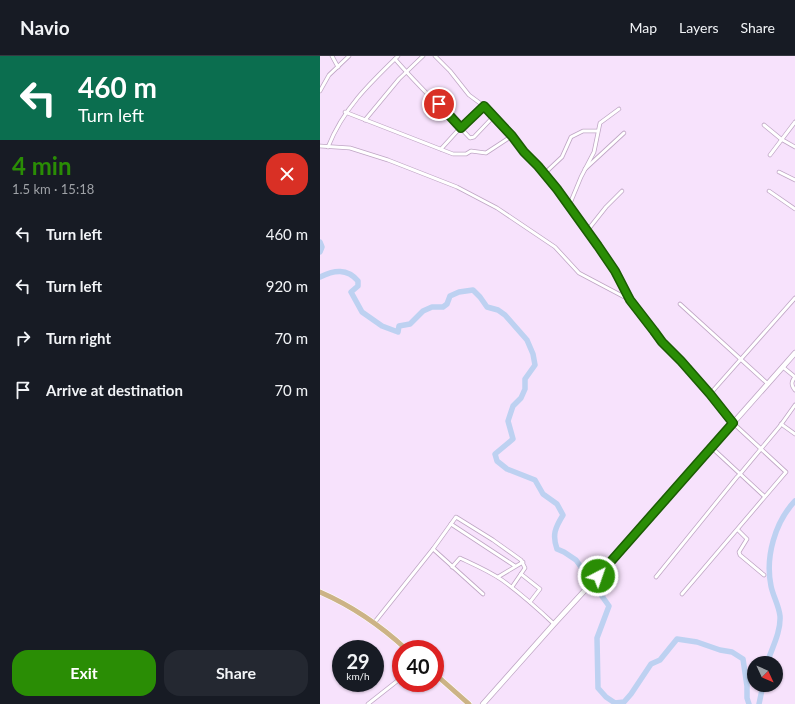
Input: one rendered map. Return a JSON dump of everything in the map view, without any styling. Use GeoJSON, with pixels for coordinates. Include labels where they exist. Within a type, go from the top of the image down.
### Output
{"type":"FeatureCollection","features":[{"type":"Feature","properties":{"kind":"main road"},"geometry":{"type":"LineString","coordinates":[[320,592],[353,608],[395,640]]}},
{"type":"Feature","properties":{"kind":"main road"},"geometry":{"type":"LineString","coordinates":[[444,682],[469,704]]}},
{"type":"Feature","properties":{"kind":"street"},"geometry":{"type":"LineString","coordinates":[[332,56],[338,67]]}},
{"type":"Feature","properties":{"kind":"street"},"geometry":{"type":"LineString","coordinates":[[320,91],[329,75],[349,56]]}},
{"type":"Feature","properties":{"kind":"street"},"geometry":{"type":"LineString","coordinates":[[328,147],[334,131],[345,112],[398,56]]}},
{"type":"Feature","properties":{"kind":"street"},"geometry":{"type":"LineString","coordinates":[[365,120],[406,72],[423,56]]}},
{"type":"Feature","properties":{"kind":"street"},"geometry":{"type":"LineString","coordinates":[[435,56],[450,71],[469,95],[484,106],[494,116],[544,173],[587,230],[615,271],[630,300],[662,342],[710,394],[733,423],[786,472],[682,594]]}},
{"type":"Feature","properties":{"kind":"street"},"geometry":{"type":"LineString","coordinates":[[395,59],[472,138],[494,116]]}},
{"type":"Feature","properties":{"kind":"street"},"geometry":{"type":"LineString","coordinates":[[441,149],[484,106]]}},
{"type":"Feature","properties":{"kind":"street"},"geometry":{"type":"LineString","coordinates":[[569,206],[584,170],[594,152],[597,131],[600,123],[619,109]]}},
{"type":"Feature","properties":{"kind":"street"},"geometry":{"type":"LineString","coordinates":[[345,112],[453,154],[466,154],[471,151],[486,153],[512,136]]}},
{"type":"Feature","properties":{"kind":"street"},"geometry":{"type":"LineString","coordinates":[[770,155],[794,122]]}},
{"type":"Feature","properties":{"kind":"street"},"geometry":{"type":"LineString","coordinates":[[764,125],[781,139],[795,147]]}},
{"type":"Feature","properties":{"kind":"street"},"geometry":{"type":"LineString","coordinates":[[544,173],[562,157],[571,137],[583,131],[597,131]]}},
{"type":"Feature","properties":{"kind":"street"},"geometry":{"type":"LineString","coordinates":[[584,170],[624,133]]}},
{"type":"Feature","properties":{"kind":"street"},"geometry":{"type":"LineString","coordinates":[[320,146],[350,148],[388,160],[457,187],[497,208],[555,247],[579,273],[630,300]]}},
{"type":"Feature","properties":{"kind":"street"},"geometry":{"type":"LineString","coordinates":[[779,172],[795,180]]}},
{"type":"Feature","properties":{"kind":"street"},"geometry":{"type":"LineString","coordinates":[[769,191],[795,209]]}},
{"type":"Feature","properties":{"kind":"street"},"geometry":{"type":"LineString","coordinates":[[587,230],[606,207],[622,192]]}},
{"type":"Feature","properties":{"kind":"street"},"geometry":{"type":"LineString","coordinates":[[710,394],[795,298]]}},
{"type":"Feature","properties":{"kind":"street"},"geometry":{"type":"LineString","coordinates":[[680,304],[768,384]]}},
{"type":"Feature","properties":{"kind":"street"},"geometry":{"type":"LineString","coordinates":[[483,704],[795,353]]}},
{"type":"Feature","properties":{"kind":"street"},"geometry":{"type":"LineString","coordinates":[[784,368],[795,377],[792,382],[792,386],[795,390]]}},
{"type":"Feature","properties":{"kind":"street"},"geometry":{"type":"LineString","coordinates":[[656,578],[795,405]]}},
{"type":"Feature","properties":{"kind":"street"},"geometry":{"type":"LineString","coordinates":[[781,424],[795,434]]}},
{"type":"Feature","properties":{"kind":"street"},"geometry":{"type":"LineString","coordinates":[[711,447],[764,496]]}},
{"type":"Feature","properties":{"kind":"street"},"geometry":{"type":"LineString","coordinates":[[374,623],[433,549],[454,518],[457,517],[493,540],[523,562],[526,566],[512,587]]}},
{"type":"Feature","properties":{"kind":"street"},"geometry":{"type":"LineString","coordinates":[[451,524],[516,566]]}},
{"type":"Feature","properties":{"kind":"street"},"geometry":{"type":"LineString","coordinates":[[738,530],[748,539],[739,552],[740,556],[764,575]]}},
{"type":"Feature","properties":{"kind":"street"},"geometry":{"type":"LineString","coordinates":[[433,549],[483,594]]}},
{"type":"Feature","properties":{"kind":"street"},"geometry":{"type":"LineString","coordinates":[[452,567],[460,558],[483,569],[512,587],[554,624]]}},
{"type":"Feature","properties":{"kind":"street"},"geometry":{"type":"LineString","coordinates":[[498,578],[523,562]]}},
{"type":"Feature","properties":{"kind":"street"},"geometry":{"type":"LineString","coordinates":[[521,574],[540,589],[530,602]]}},
{"type":"Feature","properties":{"kind":"street"},"geometry":{"type":"LineString","coordinates":[[369,704],[392,685]]}},
{"type":"Feature","properties":{"kind":"street"},"geometry":{"type":"LineString","coordinates":[[374,699],[378,704]]}},
{"type":"Feature","properties":{"kind":"waterway"},"geometry":{"type":"LineString","coordinates":[[320,242],[322,247],[320,252]]}},
{"type":"Feature","properties":{"kind":"waterway"},"geometry":{"type":"LineString","coordinates":[[320,277],[335,272],[345,272],[354,277],[358,281],[358,286],[351,292],[362,312],[382,326],[398,332],[399,326],[410,324],[423,311],[432,307],[443,307],[447,304],[450,296],[459,292],[473,290],[487,307],[498,310],[505,315],[527,340],[533,354],[535,365],[525,379],[525,389],[521,398],[513,406],[508,421],[513,439],[495,454],[497,461],[507,469],[535,480],[543,494],[557,504],[563,515],[555,532],[557,549],[576,560],[609,606],[597,638],[598,688],[606,697],[615,703],[624,702],[651,664],[660,660],[677,639],[697,642],[720,650],[732,652],[743,659],[749,704]]}},
{"type":"Feature","properties":{"kind":"waterway"},"geometry":{"type":"LineString","coordinates":[[770,656],[778,634],[780,616],[771,586],[769,563],[773,540],[777,529],[788,509],[795,501]]}},
{"type":"Feature","properties":{"kind":"waterway"},"geometry":{"type":"LineString","coordinates":[[759,704],[762,692]]}},
{"type":"Feature","properties":{"kind":"route"},"geometry":{"type":"LineString","coordinates":[[439,104],[461,128],[484,106],[504,126],[524,152],[557,189],[615,271],[630,300],[662,342],[710,394],[733,423],[598,576]]}}]}
